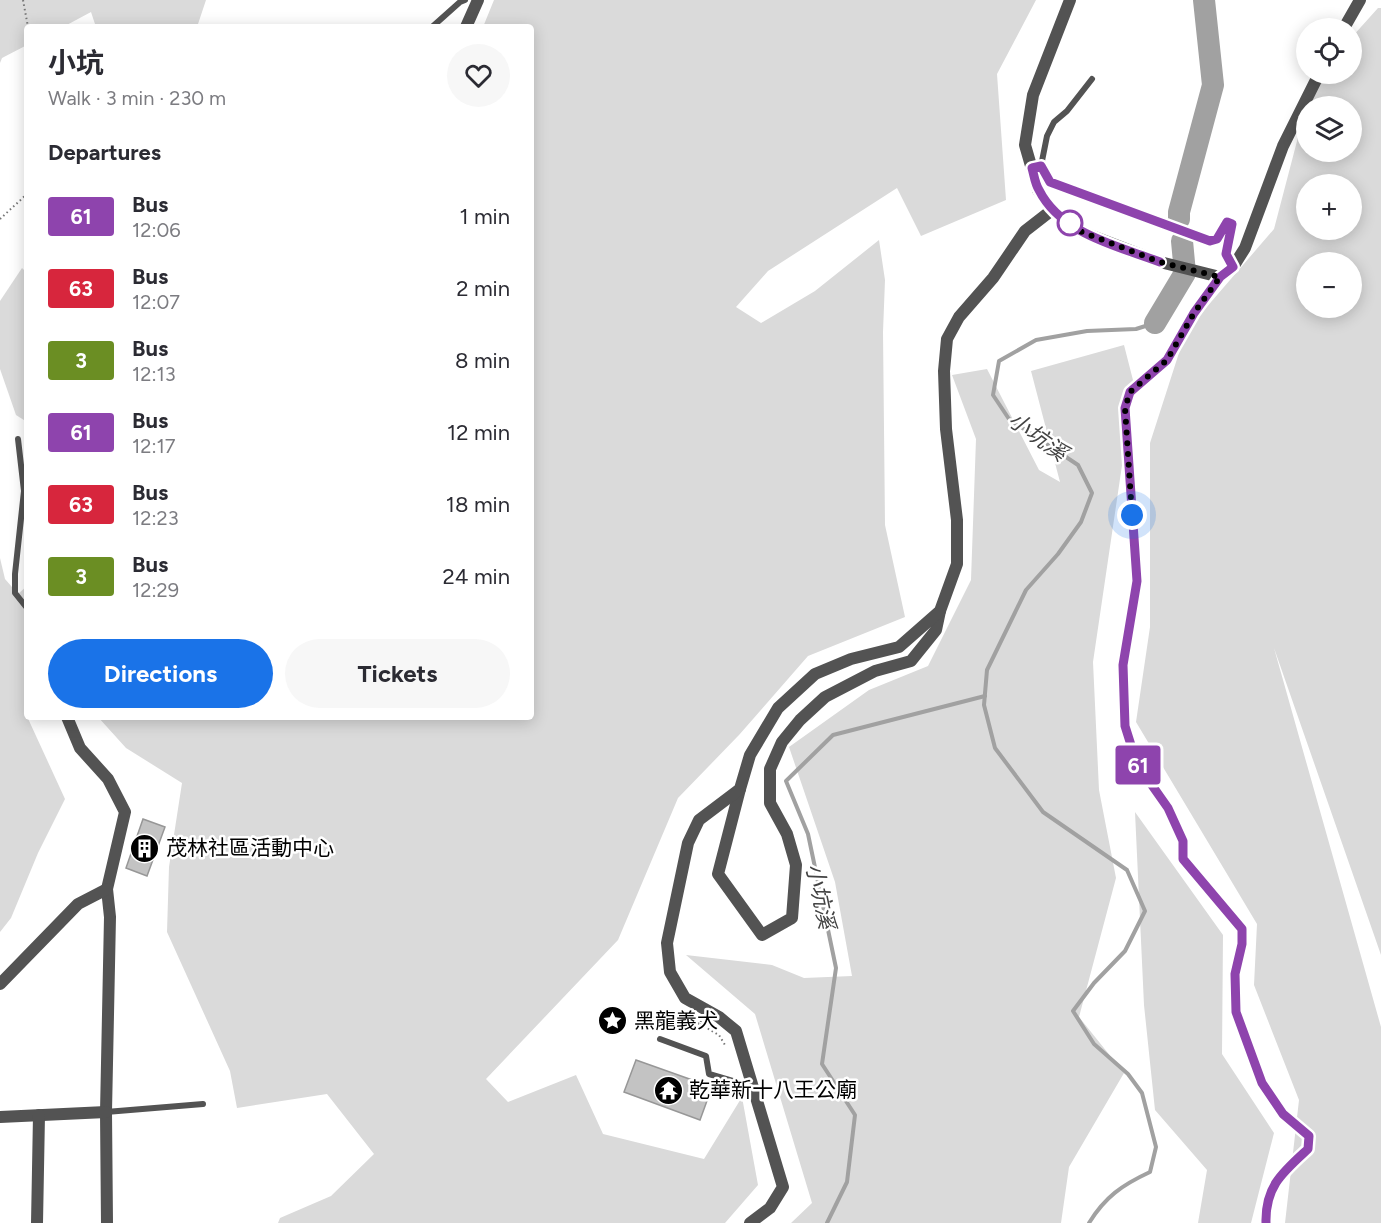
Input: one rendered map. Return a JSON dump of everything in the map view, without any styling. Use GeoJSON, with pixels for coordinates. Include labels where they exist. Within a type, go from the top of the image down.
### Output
{"type":"FeatureCollection","features":[{"type":"Feature","properties":{"kind":"street"},"geometry":{"type":"LineString","coordinates":[[467,24],[478,0]]}},
{"type":"Feature","properties":{"kind":"street"},"geometry":{"type":"LineString","coordinates":[[1070,0],[1033,95],[1025,145],[1036,167],[1038,190],[1052,210],[1082,232],[1160,262],[1220,277],[1233,267],[1245,248],[1283,146],[1314,84]]}},
{"type":"Feature","properties":{"kind":"street"},"geometry":{"type":"LineString","coordinates":[[1350,18],[1360,0]]}},
{"type":"Feature","properties":{"kind":"street"},"geometry":{"type":"LineString","coordinates":[[940,611],[899,647],[851,659],[815,674],[778,708],[750,755],[718,874],[762,935],[792,918],[796,865],[787,834],[770,802],[770,769],[782,742],[800,720],[825,697],[875,671],[911,661],[936,630],[940,611],[957,564],[957,519],[946,417],[944,371],[947,339],[959,317],[993,278],[1025,231],[1052,210]]}},
{"type":"Feature","properties":{"kind":"street"},"geometry":{"type":"LineString","coordinates":[[68,720],[80,748],[108,779],[125,812],[106,889],[110,917],[106,1112],[107,1223]]}},
{"type":"Feature","properties":{"kind":"street"},"geometry":{"type":"LineString","coordinates":[[740,789],[699,820],[688,843],[667,942],[670,972],[685,998],[718,1017],[736,1031],[754,1088],[783,1187],[770,1208],[750,1223]]}},
{"type":"Feature","properties":{"kind":"street"},"geometry":{"type":"LineString","coordinates":[[0,984],[78,904],[106,889]]}},
{"type":"Feature","properties":{"kind":"street"},"geometry":{"type":"LineString","coordinates":[[0,1117],[106,1112]]}},
{"type":"Feature","properties":{"kind":"street"},"geometry":{"type":"LineString","coordinates":[[37,1223],[39,1115]]}},
{"type":"Feature","properties":{"kind":"lane"},"geometry":{"type":"LineString","coordinates":[[435,24],[465,0]]}},
{"type":"Feature","properties":{"kind":"lane"},"geometry":{"type":"LineString","coordinates":[[1092,79],[1067,111],[1054,122],[1036,167],[1050,182],[1210,241],[1217,239],[1227,222],[1232,224],[1226,254],[1233,267]]}},
{"type":"Feature","properties":{"kind":"lane"},"geometry":{"type":"LineString","coordinates":[[1220,277],[1194,313],[1167,360],[1130,392],[1125,408],[1137,581],[1123,665],[1125,726],[1137,764],[1168,808],[1183,841],[1183,859],[1242,929],[1242,944],[1235,974],[1236,1012],[1262,1083],[1283,1114],[1309,1136],[1308,1149],[1283,1172],[1269,1192],[1266,1223]]}},
{"type":"Feature","properties":{"kind":"lane"},"geometry":{"type":"LineString","coordinates":[[18,439],[24,491],[15,593],[24,604]]}},
{"type":"Feature","properties":{"kind":"lane"},"geometry":{"type":"LineString","coordinates":[[657,1037],[706,1056],[709,1074],[754,1088]]}},
{"type":"Feature","properties":{"kind":"lane"},"geometry":{"type":"LineString","coordinates":[[106,1112],[203,1104]]}},
{"type":"Feature","properties":{"kind":"path"},"geometry":{"type":"LineString","coordinates":[[23,0],[27,24]]}},
{"type":"Feature","properties":{"kind":"path"},"geometry":{"type":"LineString","coordinates":[[0,219],[24,197]]}},
{"type":"Feature","properties":{"kind":"path"},"geometry":{"type":"LineString","coordinates":[[700,1024],[704,1010]]}},
{"type":"Feature","properties":{"kind":"path"},"geometry":{"type":"LineString","coordinates":[[657,1037],[661,1017],[670,1014],[700,1024],[719,1035],[725,1045]]}},
{"type":"Feature","properties":{"kind":"shaded area"},"geometry":{"type":"Polygon","coordinates":[[[0,0],[206,0],[198,24],[95,24],[91,12],[69,24],[24,24],[24,47],[2,58],[0,63],[0,0]]]}},
{"type":"Feature","properties":{"kind":"shaded area"},"geometry":{"type":"Polygon","coordinates":[[[494,0],[1036,0],[997,74],[1006,200],[921,236],[897,188],[768,271],[736,307],[761,323],[815,291],[879,240],[885,280],[883,332],[885,525],[905,617],[808,656],[739,735],[678,798],[618,940],[486,1079],[508,1102],[576,1075],[603,1134],[704,1159],[742,1097],[758,1185],[725,1223],[278,1223],[280,1218],[331,1196],[374,1154],[327,1094],[237,1108],[230,1071],[167,932],[169,867],[182,783],[126,748],[101,720],[534,720],[534,24],[484,24],[494,0]]]}},
{"type":"Feature","properties":{"kind":"shaded area"},"geometry":{"type":"Polygon","coordinates":[[[1378,8],[1381,8],[1381,955],[1274,648],[1381,1027],[1381,1223],[1285,1223],[1299,1100],[1254,985],[1257,924],[1136,722],[1150,627],[1150,443],[1186,331],[1274,229],[1296,145],[1296,162],[1362,162],[1362,96],[1309,96],[1312,84],[1362,84],[1362,26],[1378,8]]]}},
{"type":"Feature","properties":{"kind":"shaded area"},"geometry":{"type":"Polygon","coordinates":[[[22,268],[24,270],[24,420],[16,415],[0,369],[0,301],[22,268]]]}},
{"type":"Feature","properties":{"kind":"shaded area"},"geometry":{"type":"Polygon","coordinates":[[[1124,345],[1134,384],[1093,662],[1099,790],[1116,878],[1079,1017],[1124,1073],[1069,1167],[1061,1223],[791,1223],[812,1203],[755,1014],[686,955],[772,965],[804,978],[852,976],[835,882],[789,747],[869,690],[928,666],[971,580],[976,439],[952,375],[987,369],[1039,470],[1060,482],[1031,371],[1124,345]]]}},
{"type":"Feature","properties":{"kind":"shaded area"},"geometry":{"type":"Polygon","coordinates":[[[0,558],[5,579],[18,594],[24,589],[24,720],[29,720],[65,799],[38,853],[11,918],[0,932],[0,558]]]}},
{"type":"Feature","properties":{"kind":"shaded area"},"geometry":{"type":"Polygon","coordinates":[[[1135,812],[1223,935],[1222,1054],[1274,1133],[1251,1223],[1198,1223],[1207,1170],[1155,1110],[1144,1005],[1135,812]]]}},
{"type":"Feature","properties":{"kind":"building","name":"茂林社區活動中心"},"geometry":{"type":"Polygon","coordinates":[[[143,819],[165,827],[147,876],[126,868],[143,819]]]}},
{"type":"Feature","properties":{"kind":"building","name":"乾華新十八王公廟"},"geometry":{"type":"Polygon","coordinates":[[[636,1060],[712,1087],[700,1120],[624,1092],[636,1060]]]}},
{"type":"Feature","properties":{"kind":"waterway","name":"小坑溪"},"geometry":{"type":"LineString","coordinates":[[1179,219],[1213,85],[1204,0]]}},
{"type":"Feature","properties":{"kind":"waterway","name":"小坑溪"},"geometry":{"type":"LineString","coordinates":[[1155,323],[1185,273],[1182,241]]}},
{"type":"Feature","properties":{"kind":"waterway","name":"小坑溪"},"geometry":{"type":"LineString","coordinates":[[1089,1223],[1101,1206],[1115,1193],[1150,1172],[1156,1147],[1142,1093],[1128,1074],[1094,1044],[1073,1011],[1094,983],[1125,951],[1145,911],[1127,870],[1043,812],[995,748],[984,705],[987,670],[1026,590],[1058,554],[1081,522],[1092,493],[1078,465],[1009,419],[993,395],[999,361],[1036,340],[1087,331],[1136,329],[1155,323]]}},
{"type":"Feature","properties":{"kind":"waterway","name":"小坑溪"},"geometry":{"type":"LineString","coordinates":[[827,1223],[847,1182],[855,1115],[822,1064],[836,968],[808,834],[786,781],[833,735],[985,696]]}},
{"type":"Feature","properties":{"kind":"bus line","name":"61"},"geometry":{"type":"LineString","coordinates":[[1160,262],[1082,232],[1052,210],[1038,190],[1032,168],[1041,166],[1050,182],[1210,241],[1217,239],[1227,222],[1232,224],[1226,254],[1233,267],[1220,277],[1194,313],[1167,360],[1130,392],[1125,408],[1137,581],[1123,665],[1125,726],[1137,764],[1168,808],[1183,841],[1183,859],[1242,929],[1242,944],[1235,974],[1236,1012],[1262,1083],[1283,1114],[1309,1136],[1308,1149],[1283,1172],[1269,1192],[1266,1223]]}},
{"type":"Feature","properties":{"kind":"place","name":"茂林社區活動中心"},"geometry":{"type":"Point","coordinates":[145,848]}},
{"type":"Feature","properties":{"kind":"place","name":"黑龍義犬"},"geometry":{"type":"Point","coordinates":[613,1021]}},
{"type":"Feature","properties":{"kind":"place","name":"乾華新十八王公廟"},"geometry":{"type":"Point","coordinates":[668,1090]}},
{"type":"Feature","properties":{"kind":"route"},"geometry":{"type":"LineString","coordinates":[[1070,223],[1067,221],[1082,232],[1160,262],[1220,277],[1194,313],[1167,360],[1130,392],[1125,408],[1132,515]]}}]}
